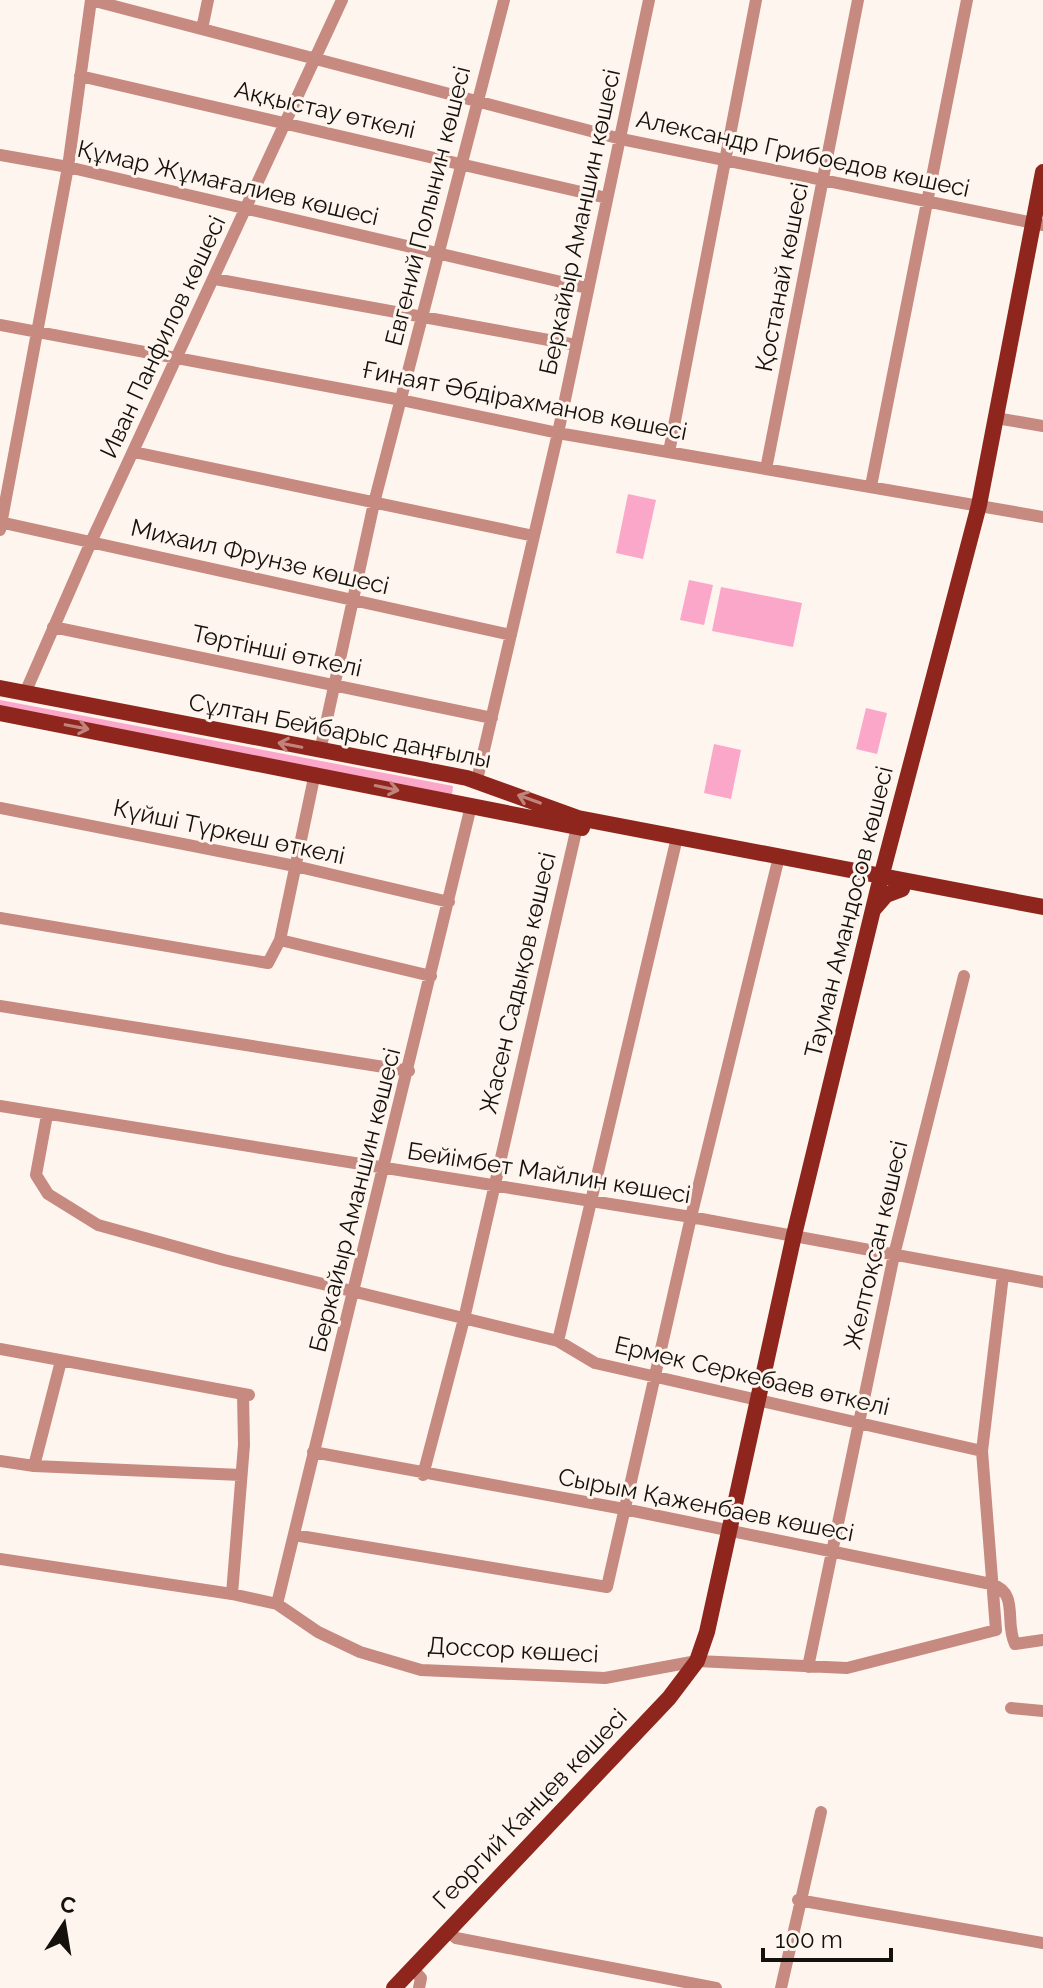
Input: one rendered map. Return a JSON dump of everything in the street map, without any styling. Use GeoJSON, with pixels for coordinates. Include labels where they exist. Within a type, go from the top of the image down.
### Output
{"type":"FeatureCollection","features":[{"type":"Feature","properties":{"kind":"main road","name":"Тауман Амандосов көшесі"},"geometry":{"type":"LineString","coordinates":[[697,1661],[707,1632],[726,1533],[794,1235],[872,911],[979,505],[1038,224],[1043,172]]}},
{"type":"Feature","properties":{"kind":"main road","name":"Сұлтан Бейбарыс даңғылы"},"geometry":{"type":"LineString","coordinates":[[0,688],[477,780],[578,818],[1043,916]]}},
{"type":"Feature","properties":{"kind":"main road","name":"Сұлтан Бейбарыс даңғылы"},"geometry":{"type":"LineString","coordinates":[[0,713],[675,846],[859,876]]}},
{"type":"Feature","properties":{"kind":"main road"},"geometry":{"type":"LineString","coordinates":[[496,809],[501,798],[499,788]]}},
{"type":"Feature","properties":{"kind":"main road"},"geometry":{"type":"LineString","coordinates":[[872,911],[870,898],[859,876],[880,861],[890,844]]}},
{"type":"Feature","properties":{"kind":"main road"},"geometry":{"type":"LineString","coordinates":[[872,911],[881,899],[903,885],[891,863],[890,844]]}},
{"type":"Feature","properties":{"kind":"main road","name":"Сұлтан Бейбарыс даңғылы"},"geometry":{"type":"LineString","coordinates":[[903,885],[1043,907]]}},
{"type":"Feature","properties":{"kind":"main road","name":"Георгий Канцев көшесі"},"geometry":{"type":"LineString","coordinates":[[394,1988],[669,1698],[697,1661]]}},
{"type":"Feature","properties":{"kind":"street"},"geometry":{"type":"LineString","coordinates":[[1,525],[68,167],[91,0]]}},
{"type":"Feature","properties":{"kind":"street","name":"Александр Грибоедов көшесі"},"geometry":{"type":"LineString","coordinates":[[91,0],[621,139],[1038,224]]}},
{"type":"Feature","properties":{"kind":"street"},"geometry":{"type":"LineString","coordinates":[[202,29],[208,0]]}},
{"type":"Feature","properties":{"kind":"street","name":"Иван Панфилов көшесі"},"geometry":{"type":"LineString","coordinates":[[25,693],[91,542],[342,0]]}},
{"type":"Feature","properties":{"kind":"street","name":"Евгений Полынин көшесі"},"geometry":{"type":"LineString","coordinates":[[320,751],[374,503],[504,0]]}},
{"type":"Feature","properties":{"kind":"street","name":"Беркайыр Аманшин көшесі"},"geometry":{"type":"LineString","coordinates":[[477,780],[558,433],[649,0]]}},
{"type":"Feature","properties":{"kind":"street"},"geometry":{"type":"LineString","coordinates":[[669,452],[756,0]]}},
{"type":"Feature","properties":{"kind":"street","name":"Қостанай көшесі"},"geometry":{"type":"LineString","coordinates":[[766,469],[858,0]]}},
{"type":"Feature","properties":{"kind":"street"},"geometry":{"type":"LineString","coordinates":[[871,486],[930,201],[967,0]]}},
{"type":"Feature","properties":{"kind":"street","name":"Аққыстау өткелі"},"geometry":{"type":"LineString","coordinates":[[80,76],[607,198]]}},
{"type":"Feature","properties":{"kind":"street","name":"Құмар Жұмағалиев көшесі"},"geometry":{"type":"LineString","coordinates":[[0,155],[68,167],[438,256],[587,288]]}},
{"type":"Feature","properties":{"kind":"street"},"geometry":{"type":"LineString","coordinates":[[215,279],[576,345]]}},
{"type":"Feature","properties":{"kind":"street","name":"Ғинаят Әбдірахманов көшесі"},"geometry":{"type":"LineString","coordinates":[[0,325],[179,357],[558,433],[1043,517]]}},
{"type":"Feature","properties":{"kind":"street"},"geometry":{"type":"LineString","coordinates":[[996,418],[1043,426]]}},
{"type":"Feature","properties":{"kind":"street"},"geometry":{"type":"LineString","coordinates":[[134,452],[534,536]]}},
{"type":"Feature","properties":{"kind":"street","name":"Михаил Фрунзе көшесі"},"geometry":{"type":"LineString","coordinates":[[1,525],[511,635]]}},
{"type":"Feature","properties":{"kind":"street","name":"Төртінші өткелі"},"geometry":{"type":"LineString","coordinates":[[53,627],[492,718]]}},
{"type":"Feature","properties":{"kind":"street"},"geometry":{"type":"LineString","coordinates":[[0,918],[268,963],[280,940],[315,773]]}},
{"type":"Feature","properties":{"kind":"street","name":"Беркайыр Аманшин көшесі"},"geometry":{"type":"LineString","coordinates":[[277,1604],[356,1291],[471,806]]}},
{"type":"Feature","properties":{"kind":"street","name":"Күйші Түркеш өткелі"},"geometry":{"type":"LineString","coordinates":[[0,808],[295,866],[449,902]]}},
{"type":"Feature","properties":{"kind":"street","name":"Жасен Садықов көшесі"},"geometry":{"type":"LineString","coordinates":[[423,1475],[464,1319],[577,827]]}},
{"type":"Feature","properties":{"kind":"street"},"geometry":{"type":"LineString","coordinates":[[558,1341],[675,846]]}},
{"type":"Feature","properties":{"kind":"street"},"geometry":{"type":"LineString","coordinates":[[294,1535],[607,1587],[691,1217],[777,865]]}},
{"type":"Feature","properties":{"kind":"street"},"geometry":{"type":"LineString","coordinates":[[280,940],[431,976]]}},
{"type":"Feature","properties":{"kind":"street","name":"Желтоқсан көшесі"},"geometry":{"type":"LineString","coordinates":[[808,1667],[829,1551],[894,1255],[964,976]]}},
{"type":"Feature","properties":{"kind":"street"},"geometry":{"type":"LineString","coordinates":[[0,1006],[409,1071]]}},
{"type":"Feature","properties":{"kind":"street","name":"Бейімбет Майлин көшесі"},"geometry":{"type":"LineString","coordinates":[[0,1106],[383,1170],[691,1217],[1043,1282]]}},
{"type":"Feature","properties":{"kind":"street","name":"Ермек Серкебаев өткелі"},"geometry":{"type":"LineString","coordinates":[[47,1115],[36,1175],[48,1194],[98,1225],[558,1341],[595,1363],[982,1451]]}},
{"type":"Feature","properties":{"kind":"street"},"geometry":{"type":"LineString","coordinates":[[1003,1275],[982,1451],[991,1584],[1003,1588],[1009,1596],[1015,1644],[1043,1640]]}},
{"type":"Feature","properties":{"kind":"street"},"geometry":{"type":"LineString","coordinates":[[0,1349],[246,1394],[232,1594]]}},
{"type":"Feature","properties":{"kind":"street"},"geometry":{"type":"LineString","coordinates":[[34,1466],[61,1361]]}},
{"type":"Feature","properties":{"kind":"street","name":"Сырым Қаженбаев көшесі"},"geometry":{"type":"LineString","coordinates":[[313,1452],[423,1475],[624,1509],[726,1533],[991,1584]]}},
{"type":"Feature","properties":{"kind":"street"},"geometry":{"type":"LineString","coordinates":[[0,1461],[34,1466],[241,1475]]}},
{"type":"Feature","properties":{"kind":"street"},"geometry":{"type":"LineString","coordinates":[[0,1559],[232,1594],[277,1604]]}},
{"type":"Feature","properties":{"kind":"street","name":"Доссор көшесі"},"geometry":{"type":"LineString","coordinates":[[277,1604],[318,1632],[360,1652],[421,1670],[605,1678],[697,1661],[847,1668],[996,1630],[991,1584]]}},
{"type":"Feature","properties":{"kind":"street"},"geometry":{"type":"LineString","coordinates":[[1011,1708],[1043,1711]]}},
{"type":"Feature","properties":{"kind":"street"},"geometry":{"type":"LineString","coordinates":[[781,1988],[798,1900],[821,1812]]}},
{"type":"Feature","properties":{"kind":"street"},"geometry":{"type":"LineString","coordinates":[[798,1900],[1043,1943]]}},
{"type":"Feature","properties":{"kind":"street"},"geometry":{"type":"LineString","coordinates":[[447,1930],[456,1938],[716,1988]]}},
{"type":"Feature","properties":{"kind":"street"},"geometry":{"type":"LineString","coordinates":[[412,1968],[421,1978],[419,1988]]}},
{"type":"Feature","properties":{"kind":"shaded area"},"geometry":{"type":"Polygon","coordinates":[[[628,494],[656,500],[643,559],[616,553],[628,494]]]}},
{"type":"Feature","properties":{"kind":"shaded area"},"geometry":{"type":"Polygon","coordinates":[[[689,580],[713,585],[704,625],[680,620],[689,580]]]}},
{"type":"Feature","properties":{"kind":"shaded area"},"geometry":{"type":"Polygon","coordinates":[[[721,587],[802,603],[793,647],[712,631],[721,587]]]}},
{"type":"Feature","properties":{"kind":"shaded area"},"geometry":{"type":"Polygon","coordinates":[[[0,700],[453,786],[452,795],[0,709],[0,700]]]}},
{"type":"Feature","properties":{"kind":"shaded area"},"geometry":{"type":"Polygon","coordinates":[[[866,708],[887,713],[877,754],[856,749],[866,708]]]}},
{"type":"Feature","properties":{"kind":"shaded area"},"geometry":{"type":"Polygon","coordinates":[[[714,744],[741,750],[731,799],[704,793],[714,744]]]}}]}
